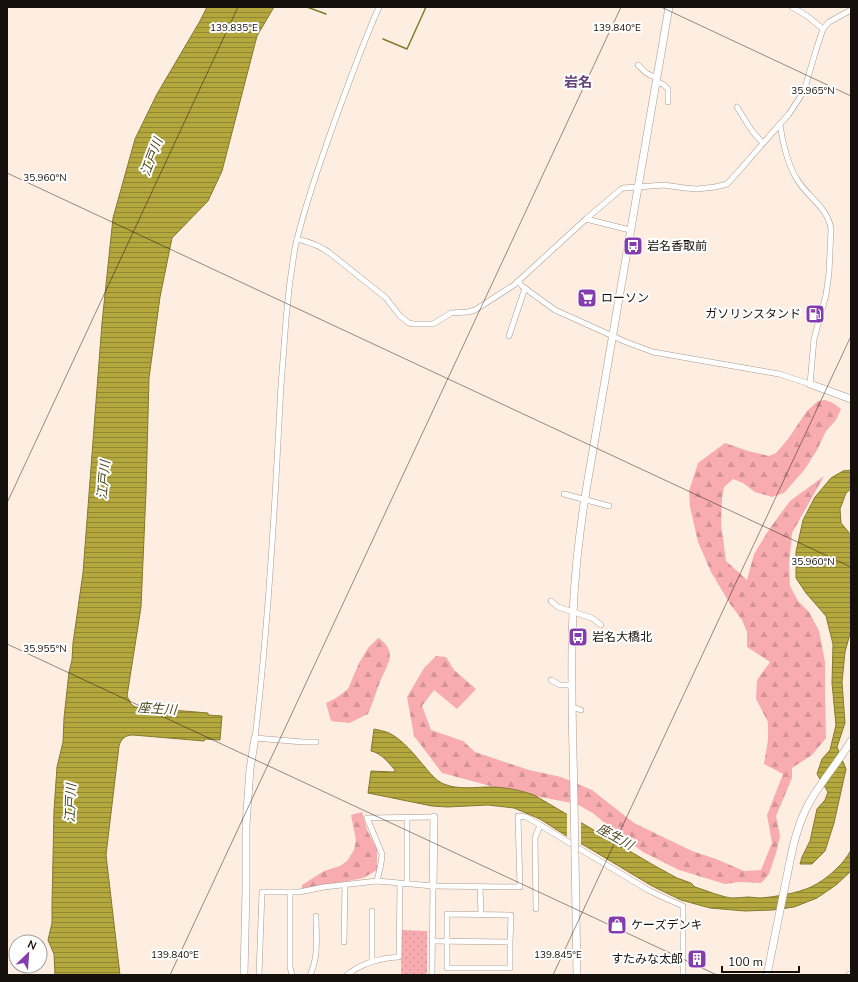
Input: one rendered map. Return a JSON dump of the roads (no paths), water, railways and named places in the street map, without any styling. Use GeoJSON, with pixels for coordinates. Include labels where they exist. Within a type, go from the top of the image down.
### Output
{"type":"FeatureCollection","features":[{"type":"Feature","properties":{"kind":"street"},"geometry":{"type":"LineString","coordinates":[[244,975],[246,824],[250,769],[260,700],[269,601],[281,373],[290,280],[297,239],[313,183],[355,64],[379,7]]}},
{"type":"Feature","properties":{"kind":"street"},"geometry":{"type":"LineString","coordinates":[[576,975],[572,685],[573,612],[578,557],[584,500],[669,7]]}},
{"type":"Feature","properties":{"kind":"street"},"geometry":{"type":"LineString","coordinates":[[792,7],[807,16],[823,29]]}},
{"type":"Feature","properties":{"kind":"street"},"geometry":{"type":"LineString","coordinates":[[297,239],[326,250],[386,298],[409,323],[433,324],[451,314],[475,310],[514,285],[586,219],[623,188],[664,185],[697,189],[727,184],[789,114],[804,91],[823,29],[829,22],[851,10]]}},
{"type":"Feature","properties":{"kind":"street"},"geometry":{"type":"LineString","coordinates":[[638,65],[644,72],[656,79],[668,89],[668,102]]}},
{"type":"Feature","properties":{"kind":"street"},"geometry":{"type":"LineString","coordinates":[[737,107],[752,131],[763,143]]}},
{"type":"Feature","properties":{"kind":"street"},"geometry":{"type":"LineString","coordinates":[[780,124],[782,137],[792,172],[798,182],[822,209],[830,222],[831,229],[829,273],[826,295],[814,339],[810,384]]}},
{"type":"Feature","properties":{"kind":"street"},"geometry":{"type":"LineString","coordinates":[[586,219],[630,230]]}},
{"type":"Feature","properties":{"kind":"street"},"geometry":{"type":"LineString","coordinates":[[518,281],[522,286],[555,310],[653,352],[779,374],[851,399]]}},
{"type":"Feature","properties":{"kind":"street"},"geometry":{"type":"LineString","coordinates":[[509,336],[526,288]]}},
{"type":"Feature","properties":{"kind":"street"},"geometry":{"type":"LineString","coordinates":[[564,494],[609,506]]}},
{"type":"Feature","properties":{"kind":"street"},"geometry":{"type":"LineString","coordinates":[[552,601],[558,607],[592,618],[600,625]]}},
{"type":"Feature","properties":{"kind":"street"},"geometry":{"type":"LineString","coordinates":[[551,680],[560,686],[572,685]]}},
{"type":"Feature","properties":{"kind":"street"},"geometry":{"type":"LineString","coordinates":[[573,708],[581,710]]}},
{"type":"Feature","properties":{"kind":"street"},"geometry":{"type":"LineString","coordinates":[[255,738],[316,742]]}},
{"type":"Feature","properties":{"kind":"street"},"geometry":{"type":"LineString","coordinates":[[767,975],[794,842],[800,822],[811,799],[851,741]]}},
{"type":"Feature","properties":{"kind":"street"},"geometry":{"type":"LineString","coordinates":[[259,975],[262,892],[299,892],[324,887],[377,881],[433,886],[520,887],[518,816],[526,817],[648,890],[683,906],[683,975]]}},
{"type":"Feature","properties":{"kind":"street"},"geometry":{"type":"LineString","coordinates":[[407,884],[408,817]]}},
{"type":"Feature","properties":{"kind":"street"},"geometry":{"type":"LineString","coordinates":[[377,881],[381,867],[382,854],[366,818],[434,817],[432,975]]}},
{"type":"Feature","properties":{"kind":"street"},"geometry":{"type":"LineString","coordinates":[[536,909],[535,838],[540,825]]}},
{"type":"Feature","properties":{"kind":"street"},"geometry":{"type":"LineString","coordinates":[[348,974],[372,961],[399,957],[400,884]]}},
{"type":"Feature","properties":{"kind":"street"},"geometry":{"type":"LineString","coordinates":[[344,942],[345,885]]}},
{"type":"Feature","properties":{"kind":"street"},"geometry":{"type":"LineString","coordinates":[[480,887],[481,914]]}},
{"type":"Feature","properties":{"kind":"street"},"geometry":{"type":"LineString","coordinates":[[290,892],[290,967],[292,975]]}},
{"type":"Feature","properties":{"kind":"street"},"geometry":{"type":"LineString","coordinates":[[372,911],[372,961]]}},
{"type":"Feature","properties":{"kind":"street"},"geometry":{"type":"LineString","coordinates":[[447,914],[510,915],[510,968],[447,968],[446,941],[447,914]]}},
{"type":"Feature","properties":{"kind":"street"},"geometry":{"type":"LineString","coordinates":[[310,975],[316,958],[316,916]]}},
{"type":"Feature","properties":{"kind":"street"},"geometry":{"type":"LineString","coordinates":[[432,941],[510,942]]}},
{"type":"Feature","properties":{"kind":"water"},"geometry":{"type":"Polygon","coordinates":[[[207,7],[274,7],[257,36],[222,171],[208,201],[172,238],[160,297],[149,378],[141,607],[127,696],[131,704],[135,707],[208,713],[208,715],[222,716],[220,740],[205,739],[204,741],[133,735],[122,739],[119,746],[106,855],[120,975],[55,975],[54,954],[48,940],[52,923],[54,810],[57,767],[63,742],[69,672],[72,660],[83,573],[102,323],[113,218],[135,139],[157,94],[207,7]]]}},
{"type":"Feature","properties":{"kind":"water"},"geometry":{"type":"Polygon","coordinates":[[[851,470],[851,489],[846,493],[840,509],[841,523],[851,535],[851,630],[845,652],[842,682],[845,723],[837,747],[846,769],[834,823],[825,851],[812,864],[800,864],[810,841],[817,809],[825,800],[828,792],[817,774],[822,759],[830,750],[836,725],[832,683],[833,644],[826,616],[806,593],[796,578],[796,552],[803,520],[815,497],[831,478],[843,471],[851,470]]]}},
{"type":"Feature","properties":{"kind":"water"},"geometry":{"type":"Polygon","coordinates":[[[374,729],[389,733],[404,743],[441,783],[461,788],[507,788],[534,795],[677,878],[691,883],[695,887],[729,898],[772,897],[806,889],[817,884],[834,871],[844,861],[851,850],[851,871],[836,885],[817,898],[794,907],[772,910],[745,911],[710,908],[681,900],[652,886],[540,819],[514,808],[488,805],[447,807],[432,806],[368,793],[371,771],[395,771],[384,758],[371,751],[374,729]]]}},
{"type":"Feature","properties":{"kind":"waterway"},"geometry":{"type":"LineString","coordinates":[[307,7],[326,14]]}},
{"type":"Feature","properties":{"kind":"waterway"},"geometry":{"type":"LineString","coordinates":[[383,39],[407,49],[426,7]]}},
{"type":"Feature","properties":{"kind":"place","name":"岩名香取前"},"geometry":{"type":"Point","coordinates":[633,246]}},
{"type":"Feature","properties":{"kind":"place","name":"ローソン"},"geometry":{"type":"Point","coordinates":[587,298]}},
{"type":"Feature","properties":{"kind":"place","name":"ガソリンスタンド"},"geometry":{"type":"Point","coordinates":[815,314]}},
{"type":"Feature","properties":{"kind":"place","name":"岩名大橋北"},"geometry":{"type":"Point","coordinates":[578,637]}},
{"type":"Feature","properties":{"kind":"place","name":"ケーズデンキ"},"geometry":{"type":"Point","coordinates":[617,925]}},
{"type":"Feature","properties":{"kind":"place","name":"すたみな太郎"},"geometry":{"type":"Point","coordinates":[697,959]}},
{"type":"Feature","properties":{"kind":"district","name":"岩名"},"geometry":{"type":"Point","coordinates":[578,82]}},
{"type":"Feature","properties":{"kind":"water label","name":"江戸川"},"geometry":{"type":"Point","coordinates":[152,157]}},
{"type":"Feature","properties":{"kind":"water label","name":"江戸川"},"geometry":{"type":"Point","coordinates":[104,480]}},
{"type":"Feature","properties":{"kind":"water label","name":"座生川"},"geometry":{"type":"Point","coordinates":[157,709]}},
{"type":"Feature","properties":{"kind":"water label","name":"江戸川"},"geometry":{"type":"Point","coordinates":[71,803]}},
{"type":"Feature","properties":{"kind":"water label","name":"座生川"},"geometry":{"type":"Point","coordinates":[615,837]}}]}
